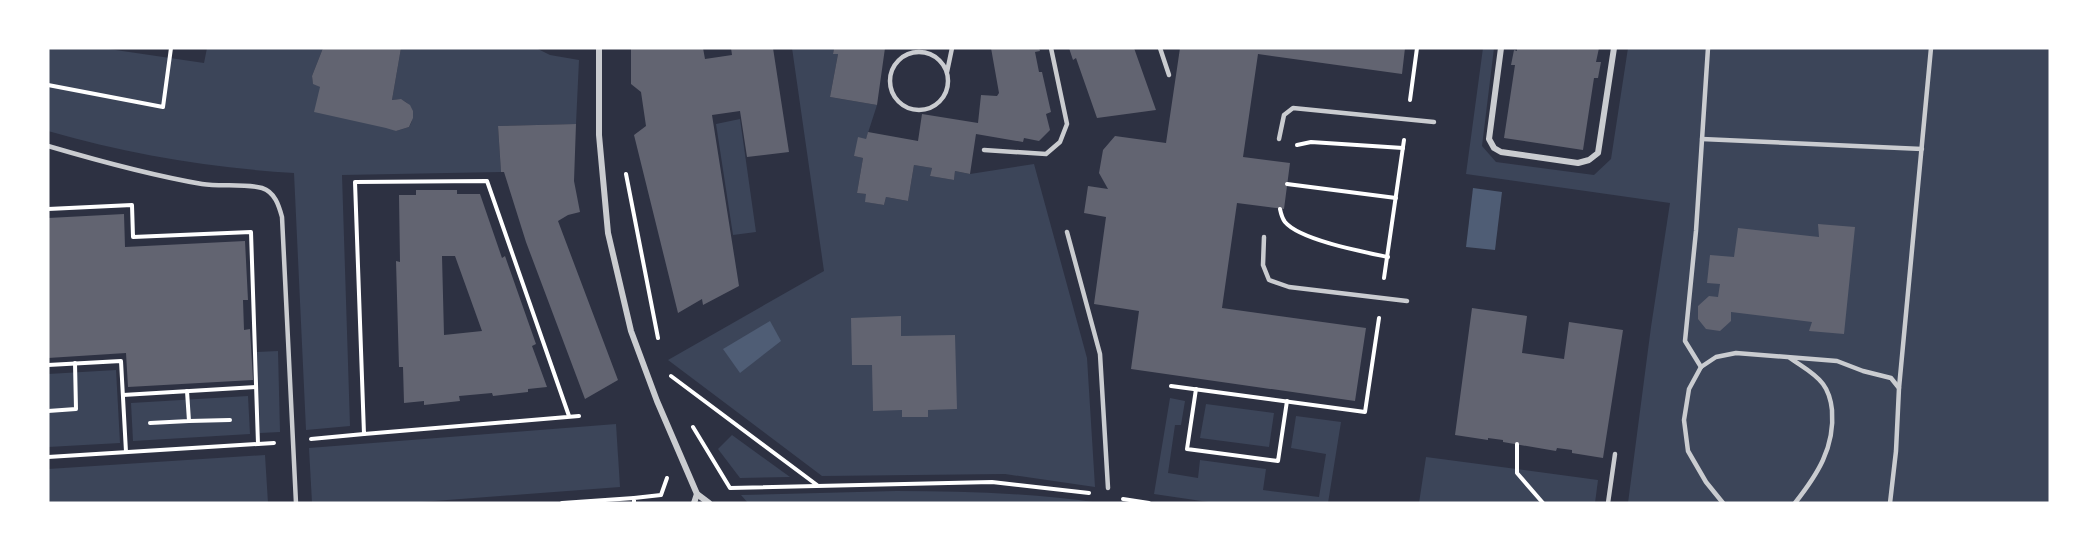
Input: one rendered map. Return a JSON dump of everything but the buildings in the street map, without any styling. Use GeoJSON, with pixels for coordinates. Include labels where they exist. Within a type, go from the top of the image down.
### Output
{"type":"FeatureCollection","features":[{"type":"Feature","properties":{"kind":"street"},"geometry":{"type":"LineString","coordinates":[[599,48],[599,135],[608,233],[631,331],[657,401],[697,494],[709,503]]}},
{"type":"Feature","properties":{"kind":"street"},"geometry":{"type":"LineString","coordinates":[[1501,48],[1490,138],[1494,148],[1501,152],[1578,163],[1589,160],[1598,153],[1614,48]]}},
{"type":"Feature","properties":{"kind":"street"},"geometry":{"type":"LineString","coordinates":[[694,503],[697,494]]}},
{"type":"Feature","properties":{"kind":"lane"},"geometry":{"type":"LineString","coordinates":[[947,74],[938,58],[920,51],[911,52],[895,63],[891,71],[891,90],[896,100],[912,110],[931,107],[945,94],[952,48]]}},
{"type":"Feature","properties":{"kind":"lane"},"geometry":{"type":"LineString","coordinates":[[984,150],[1046,154],[1060,142],[1066,124],[1051,48]]}},
{"type":"Feature","properties":{"kind":"lane"},"geometry":{"type":"LineString","coordinates":[[1160,48],[1169,75]]}},
{"type":"Feature","properties":{"kind":"lane"},"geometry":{"type":"LineString","coordinates":[[1701,367],[1685,341],[1708,48]]}},
{"type":"Feature","properties":{"kind":"lane"},"geometry":{"type":"LineString","coordinates":[[1890,503],[1931,48]]}},
{"type":"Feature","properties":{"kind":"lane"},"geometry":{"type":"LineString","coordinates":[[1279,139],[1284,114],[1293,108],[1434,122]]}},
{"type":"Feature","properties":{"kind":"lane"},"geometry":{"type":"LineString","coordinates":[[1702,139],[1922,149]]}},
{"type":"Feature","properties":{"kind":"lane"},"geometry":{"type":"LineString","coordinates":[[48,146],[152,175],[208,185],[263,189],[272,194],[282,217],[296,503]]}},
{"type":"Feature","properties":{"kind":"lane"},"geometry":{"type":"LineString","coordinates":[[1067,231],[1100,354],[1108,488]]}},
{"type":"Feature","properties":{"kind":"lane"},"geometry":{"type":"LineString","coordinates":[[1264,237],[1263,264],[1269,280],[1289,286],[1407,301]]}},
{"type":"Feature","properties":{"kind":"lane"},"geometry":{"type":"LineString","coordinates":[[1723,503],[1706,482],[1688,451],[1684,420],[1689,389],[1701,367],[1716,357],[1736,353],[1837,361],[1891,378],[1899,388]]}},
{"type":"Feature","properties":{"kind":"lane"},"geometry":{"type":"LineString","coordinates":[[1790,358],[1824,385],[1831,401],[1833,423],[1825,458],[1814,478],[1795,503]]}},
{"type":"Feature","properties":{"kind":"lane"},"geometry":{"type":"LineString","coordinates":[[1608,503],[1615,454]]}},
{"type":"Feature","properties":{"kind":"path"},"geometry":{"type":"LineString","coordinates":[[48,85],[163,106],[171,48]]}},
{"type":"Feature","properties":{"kind":"path"},"geometry":{"type":"LineString","coordinates":[[1292,149],[1305,142],[1402,148]]}},
{"type":"Feature","properties":{"kind":"path"},"geometry":{"type":"LineString","coordinates":[[625,167],[659,343]]}},
{"type":"Feature","properties":{"kind":"path"},"geometry":{"type":"LineString","coordinates":[[364,434],[356,182],[487,181],[569,416]]}},
{"type":"Feature","properties":{"kind":"path"},"geometry":{"type":"LineString","coordinates":[[1287,184],[1396,198]]}},
{"type":"Feature","properties":{"kind":"path"},"geometry":{"type":"LineString","coordinates":[[48,209],[132,205],[133,237],[251,232],[258,444]]}},
{"type":"Feature","properties":{"kind":"path"},"geometry":{"type":"LineString","coordinates":[[1280,209],[1285,222],[1304,234],[1344,248],[1388,256]]}},
{"type":"Feature","properties":{"kind":"path"},"geometry":{"type":"LineString","coordinates":[[48,365],[121,361],[126,452]]}},
{"type":"Feature","properties":{"kind":"path"},"geometry":{"type":"LineString","coordinates":[[48,411],[76,410],[75,363]]}},
{"type":"Feature","properties":{"kind":"path"},"geometry":{"type":"LineString","coordinates":[[669,381],[666,372],[818,486]]}},
{"type":"Feature","properties":{"kind":"path"},"geometry":{"type":"LineString","coordinates":[[123,395],[256,387]]}},
{"type":"Feature","properties":{"kind":"path"},"geometry":{"type":"LineString","coordinates":[[1196,389],[1186,449],[1266,460],[1278,461],[1287,401]]}},
{"type":"Feature","properties":{"kind":"path"},"geometry":{"type":"LineString","coordinates":[[188,392],[189,421]]}},
{"type":"Feature","properties":{"kind":"path"},"geometry":{"type":"LineString","coordinates":[[302,440],[579,416]]}},
{"type":"Feature","properties":{"kind":"path"},"geometry":{"type":"LineString","coordinates":[[150,423],[230,420]]}},
{"type":"Feature","properties":{"kind":"path"},"geometry":{"type":"LineString","coordinates":[[691,423],[730,488],[992,482],[1098,495]]}},
{"type":"Feature","properties":{"kind":"path"},"geometry":{"type":"LineString","coordinates":[[48,457],[275,443]]}},
{"type":"Feature","properties":{"kind":"path"},"geometry":{"type":"LineString","coordinates":[[1517,444],[1517,473],[1543,503]]}},
{"type":"Feature","properties":{"kind":"path"},"geometry":{"type":"LineString","coordinates":[[562,503],[634,498]]}},
{"type":"Feature","properties":{"kind":"path"},"geometry":{"type":"LineString","coordinates":[[1118,498],[1149,503]]}},
{"type":"Feature","properties":{"kind":"shaded area"},"geometry":{"type":"Polygon","coordinates":[[[48,48],[102,48],[204,63],[207,48],[323,48],[312,76],[313,83],[396,131],[409,127],[413,116],[407,103],[398,99],[392,100],[401,48],[536,48],[550,55],[579,60],[576,124],[498,126],[501,172],[342,175],[350,426],[306,430],[294,173],[232,168],[170,159],[109,147],[48,131],[48,48]]]}},
{"type":"Feature","properties":{"kind":"shaded area"},"geometry":{"type":"Polygon","coordinates":[[[792,48],[834,48],[833,53],[838,54],[830,97],[877,105],[866,139],[854,156],[863,158],[857,193],[866,194],[866,202],[884,205],[886,197],[908,201],[914,165],[932,168],[930,176],[954,180],[955,171],[970,174],[1034,164],[1087,358],[1095,487],[1005,474],[822,476],[668,360],[824,271],[792,48]]]}},
{"type":"Feature","properties":{"kind":"shaded area"},"geometry":{"type":"Polygon","coordinates":[[[1483,48],[1494,48],[1482,146],[1496,162],[1594,175],[1611,159],[1628,48],[2050,48],[2050,503],[1628,503],[1670,203],[1466,174],[1483,48]]]}},
{"type":"Feature","properties":{"kind":"shaded area"},"geometry":{"type":"Polygon","coordinates":[[[740,119],[756,232],[733,235],[716,124],[740,119]]]}},
{"type":"Feature","properties":{"kind":"shaded area"},"geometry":{"type":"Polygon","coordinates":[[[1473,188],[1502,192],[1495,250],[1466,247],[1473,188]]]}},
{"type":"Feature","properties":{"kind":"shaded area"},"geometry":{"type":"Polygon","coordinates":[[[770,321],[781,341],[740,373],[723,349],[770,321]]]}},
{"type":"Feature","properties":{"kind":"shaded area"},"geometry":{"type":"Polygon","coordinates":[[[278,351],[280,432],[260,433],[257,352],[278,351]]]}},
{"type":"Feature","properties":{"kind":"shaded area"},"geometry":{"type":"Polygon","coordinates":[[[116,370],[120,443],[48,447],[48,374],[116,370]]]}},
{"type":"Feature","properties":{"kind":"shaded area"},"geometry":{"type":"Polygon","coordinates":[[[248,396],[250,434],[133,441],[131,403],[248,396]]]}},
{"type":"Feature","properties":{"kind":"shaded area"},"geometry":{"type":"Polygon","coordinates":[[[1170,398],[1185,401],[1181,425],[1175,425],[1168,473],[1198,478],[1200,460],[1266,469],[1263,490],[1319,497],[1326,454],[1291,448],[1296,416],[1341,422],[1328,503],[1215,503],[1154,494],[1170,398]]]}},
{"type":"Feature","properties":{"kind":"shaded area"},"geometry":{"type":"Polygon","coordinates":[[[1206,404],[1274,413],[1269,447],[1200,438],[1206,404]]]}},
{"type":"Feature","properties":{"kind":"shaded area"},"geometry":{"type":"Polygon","coordinates":[[[616,424],[620,487],[408,503],[312,503],[309,448],[616,424]]]}},
{"type":"Feature","properties":{"kind":"shaded area"},"geometry":{"type":"Polygon","coordinates":[[[732,435],[790,477],[740,478],[718,449],[732,435]]]}},
{"type":"Feature","properties":{"kind":"shaded area"},"geometry":{"type":"Polygon","coordinates":[[[265,455],[268,503],[48,503],[48,469],[265,455]]]}},
{"type":"Feature","properties":{"kind":"shaded area"},"geometry":{"type":"Polygon","coordinates":[[[1426,457],[1598,480],[1595,503],[1419,503],[1426,457]]]}},
{"type":"Feature","properties":{"kind":"shaded area"},"geometry":{"type":"Polygon","coordinates":[[[896,491],[998,493],[1100,503],[748,503],[741,495],[896,491]]]}}]}
